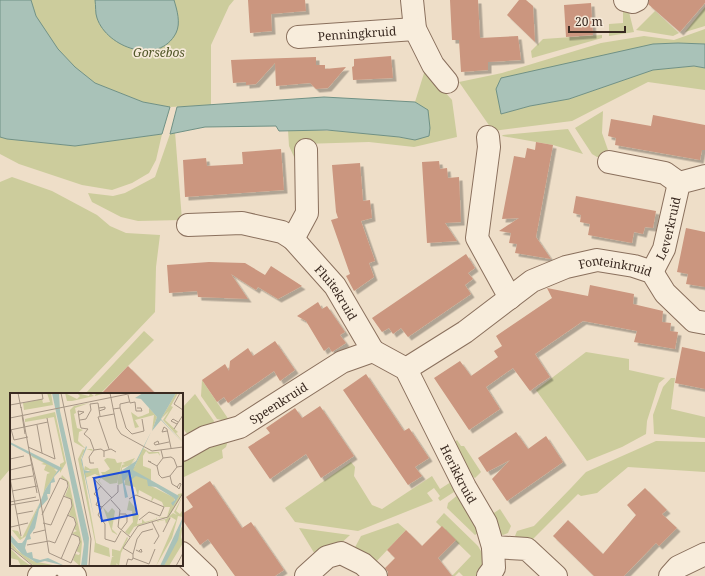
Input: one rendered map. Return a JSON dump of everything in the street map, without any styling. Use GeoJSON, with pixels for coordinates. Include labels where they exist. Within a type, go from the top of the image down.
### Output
{"type":"FeatureCollection","features":[{"type":"Feature","properties":{"kind":"street"},"geometry":{"type":"LineString","coordinates":[[412,0],[415,29],[433,65],[447,82]]}},
{"type":"Feature","properties":{"kind":"street"},"geometry":{"type":"LineString","coordinates":[[625,0],[633,2],[637,0]]}},
{"type":"Feature","properties":{"kind":"street","name":"Penningkruid"},"geometry":{"type":"LineString","coordinates":[[298,37],[415,29]]}},
{"type":"Feature","properties":{"kind":"street"},"geometry":{"type":"LineString","coordinates":[[488,137],[489,147],[477,238],[510,298]]}},
{"type":"Feature","properties":{"kind":"street"},"geometry":{"type":"LineString","coordinates":[[292,239],[307,213],[306,150]]}},
{"type":"Feature","properties":{"kind":"street","name":"Leverkruid"},"geometry":{"type":"LineString","coordinates":[[609,162],[665,173],[679,183]]}},
{"type":"Feature","properties":{"kind":"street","name":"Leverkruid"},"geometry":{"type":"LineString","coordinates":[[679,183],[705,176]]}},
{"type":"Feature","properties":{"kind":"street","name":"Leverkruid"},"geometry":{"type":"LineString","coordinates":[[652,272],[664,249],[679,183]]}},
{"type":"Feature","properties":{"kind":"street","name":"Fluitekruid"},"geometry":{"type":"LineString","coordinates":[[188,225],[242,223],[282,232],[292,239],[335,286],[372,351]]}},
{"type":"Feature","properties":{"kind":"street","name":"Fonteinkruid"},"geometry":{"type":"LineString","coordinates":[[406,369],[465,332],[532,281],[566,267],[597,260],[634,266],[652,272],[665,293],[670,298],[694,321],[705,323]]}},
{"type":"Feature","properties":{"kind":"street"},"geometry":{"type":"LineString","coordinates":[[372,351],[406,369]]}},
{"type":"Feature","properties":{"kind":"street","name":"Speenkruid"},"geometry":{"type":"LineString","coordinates":[[183,449],[205,437],[240,427],[342,362],[372,351]]}},
{"type":"Feature","properties":{"kind":"street","name":"Herikkruid"},"geometry":{"type":"LineString","coordinates":[[406,369],[465,487],[486,523],[493,547]]}},
{"type":"Feature","properties":{"kind":"street"},"geometry":{"type":"LineString","coordinates":[[488,576],[494,568],[493,547],[528,549],[556,576]]}},
{"type":"Feature","properties":{"kind":"street"},"geometry":{"type":"LineString","coordinates":[[306,576],[327,557],[341,553],[363,564],[376,576]]}},
{"type":"Feature","properties":{"kind":"street"},"geometry":{"type":"LineString","coordinates":[[183,554],[206,576]]}},
{"type":"Feature","properties":{"kind":"street"},"geometry":{"type":"LineString","coordinates":[[670,576],[678,567],[705,554]]}},
{"type":"Feature","properties":{"kind":"street"},"geometry":{"type":"LineString","coordinates":[[39,576],[50,566]]}},
{"type":"Feature","properties":{"kind":"street"},"geometry":{"type":"LineString","coordinates":[[64,566],[75,576]]}},
{"type":"Feature","properties":{"kind":"green space","name":"Gorsebos"},"geometry":{"type":"Polygon","coordinates":[[[31,0],[234,0],[229,6],[211,45],[211,105],[170,107],[143,102],[95,83],[75,67],[58,49],[36,16],[31,0]]]}},
{"type":"Feature","properties":{"kind":"green space"},"geometry":{"type":"Polygon","coordinates":[[[705,7],[705,26],[685,32],[705,7]]]}},
{"type":"Feature","properties":{"kind":"green space"},"geometry":{"type":"Polygon","coordinates":[[[655,11],[679,33],[673,36],[636,30],[655,11]]]}},
{"type":"Feature","properties":{"kind":"green space"},"geometry":{"type":"Polygon","coordinates":[[[623,12],[629,12],[634,32],[609,36],[609,24],[623,23],[623,12]]]}},
{"type":"Feature","properties":{"kind":"green space"},"geometry":{"type":"Polygon","coordinates":[[[705,29],[705,44],[653,44],[501,114],[530,106],[569,99],[653,70],[694,66],[705,68],[705,90],[648,82],[572,121],[493,131],[459,82],[502,73],[601,43],[644,36],[674,40],[705,29]]]}},
{"type":"Feature","properties":{"kind":"green space"},"geometry":{"type":"Polygon","coordinates":[[[602,35],[602,38],[532,58],[531,51],[543,39],[602,35]]]}},
{"type":"Feature","properties":{"kind":"green space"},"geometry":{"type":"Polygon","coordinates":[[[425,70],[452,100],[457,137],[414,147],[369,142],[302,144],[303,159],[295,159],[289,146],[288,130],[352,132],[415,140],[428,111],[415,102],[425,70]]]}},
{"type":"Feature","properties":{"kind":"green space"},"geometry":{"type":"Polygon","coordinates":[[[603,111],[602,133],[608,150],[604,157],[597,157],[592,154],[575,128],[603,111]]]}},
{"type":"Feature","properties":{"kind":"green space"},"geometry":{"type":"Polygon","coordinates":[[[568,129],[583,154],[553,145],[502,136],[503,135],[568,129]]]}},
{"type":"Feature","properties":{"kind":"green space"},"geometry":{"type":"Polygon","coordinates":[[[175,132],[182,220],[138,221],[121,217],[92,202],[88,193],[113,196],[125,193],[155,177],[170,134],[175,132]]]}},
{"type":"Feature","properties":{"kind":"green space"},"geometry":{"type":"Polygon","coordinates":[[[162,134],[156,160],[149,173],[132,183],[112,190],[82,185],[19,164],[0,154],[0,137],[75,146],[162,134]]]}},
{"type":"Feature","properties":{"kind":"green space"},"geometry":{"type":"Polygon","coordinates":[[[12,177],[52,191],[97,215],[110,226],[126,233],[160,235],[156,267],[155,312],[78,393],[10,393],[10,469],[0,481],[0,182],[12,177]]]}},
{"type":"Feature","properties":{"kind":"green space"},"geometry":{"type":"Polygon","coordinates":[[[144,331],[154,340],[101,393],[86,393],[144,331]]]}},
{"type":"Feature","properties":{"kind":"green space"},"geometry":{"type":"Polygon","coordinates":[[[586,352],[629,359],[629,370],[665,378],[659,383],[647,421],[646,434],[622,447],[587,461],[536,390],[586,352]]]}},
{"type":"Feature","properties":{"kind":"green space"},"geometry":{"type":"Polygon","coordinates":[[[671,378],[675,378],[671,409],[705,417],[705,438],[654,434],[653,415],[663,387],[671,378]]]}},
{"type":"Feature","properties":{"kind":"green space"},"geometry":{"type":"Polygon","coordinates":[[[202,380],[229,420],[226,421],[217,419],[201,396],[202,380]]]}},
{"type":"Feature","properties":{"kind":"green space"},"geometry":{"type":"Polygon","coordinates":[[[195,394],[214,421],[213,425],[191,436],[187,434],[183,428],[183,407],[195,394]]]}},
{"type":"Feature","properties":{"kind":"green space"},"geometry":{"type":"Polygon","coordinates":[[[457,440],[461,446],[464,446],[481,472],[475,478],[467,472],[451,445],[457,440]]]}},
{"type":"Feature","properties":{"kind":"green space"},"geometry":{"type":"Polygon","coordinates":[[[226,441],[227,444],[222,450],[223,458],[183,478],[183,456],[189,453],[226,441]]]}},
{"type":"Feature","properties":{"kind":"green space"},"geometry":{"type":"Polygon","coordinates":[[[656,441],[705,442],[705,472],[628,467],[597,493],[581,496],[578,494],[529,543],[515,536],[517,531],[534,526],[586,472],[656,441]]]}},
{"type":"Feature","properties":{"kind":"green space"},"geometry":{"type":"Polygon","coordinates":[[[351,462],[355,467],[354,476],[372,505],[382,509],[432,476],[440,489],[451,482],[457,490],[440,501],[438,498],[440,496],[434,488],[427,493],[433,501],[358,531],[295,522],[285,508],[351,462]]]}},
{"type":"Feature","properties":{"kind":"green space"},"geometry":{"type":"Polygon","coordinates":[[[459,494],[473,515],[478,533],[475,535],[447,508],[448,503],[459,494]]]}},
{"type":"Feature","properties":{"kind":"green space"},"geometry":{"type":"Polygon","coordinates":[[[500,509],[511,526],[508,533],[503,535],[497,533],[489,516],[500,509]]]}},
{"type":"Feature","properties":{"kind":"green space"},"geometry":{"type":"Polygon","coordinates":[[[444,513],[478,546],[485,558],[480,571],[476,576],[463,576],[459,572],[455,576],[452,576],[471,556],[436,522],[444,513]]]}},
{"type":"Feature","properties":{"kind":"green space"},"geometry":{"type":"Polygon","coordinates":[[[398,523],[406,530],[374,564],[352,553],[361,536],[398,523]]]}},
{"type":"Feature","properties":{"kind":"green space"},"geometry":{"type":"Polygon","coordinates":[[[299,528],[350,535],[337,547],[316,556],[299,528]]]}},
{"type":"Feature","properties":{"kind":"shaded area"},"geometry":{"type":"Polygon","coordinates":[[[0,0],[31,0],[36,16],[58,49],[75,67],[95,83],[143,102],[170,107],[162,134],[75,146],[0,137],[0,0]]]}},
{"type":"Feature","properties":{"kind":"shaded area"},"geometry":{"type":"Polygon","coordinates":[[[95,0],[174,0],[178,21],[176,33],[168,43],[158,49],[146,51],[122,45],[111,38],[103,29],[96,16],[95,0]]]}},
{"type":"Feature","properties":{"kind":"shaded area"},"geometry":{"type":"Polygon","coordinates":[[[653,44],[705,44],[705,68],[694,66],[653,70],[569,99],[530,106],[501,114],[496,89],[501,78],[653,44]]]}},
{"type":"Feature","properties":{"kind":"shaded area"},"geometry":{"type":"Polygon","coordinates":[[[324,97],[415,102],[428,110],[430,128],[429,136],[415,140],[327,130],[279,131],[276,126],[205,127],[170,134],[177,107],[324,97]]]}},
{"type":"Feature","properties":{"kind":"building"},"geometry":{"type":"Polygon","coordinates":[[[248,0],[305,0],[306,11],[271,14],[272,31],[250,33],[248,0]]]}},
{"type":"Feature","properties":{"kind":"building"},"geometry":{"type":"Polygon","coordinates":[[[450,0],[478,0],[480,38],[518,36],[521,60],[488,62],[488,70],[461,72],[459,40],[452,40],[450,0]]]}},
{"type":"Feature","properties":{"kind":"building"},"geometry":{"type":"Polygon","coordinates":[[[519,0],[526,0],[533,6],[535,42],[507,15],[519,0]]]}},
{"type":"Feature","properties":{"kind":"building"},"geometry":{"type":"Polygon","coordinates":[[[649,0],[705,0],[705,3],[680,32],[648,4],[649,0]]]}},
{"type":"Feature","properties":{"kind":"building"},"geometry":{"type":"Polygon","coordinates":[[[591,3],[593,35],[566,37],[564,5],[591,3]]]}},
{"type":"Feature","properties":{"kind":"building"},"geometry":{"type":"Polygon","coordinates":[[[391,56],[393,78],[353,80],[352,67],[354,66],[354,59],[391,56]]]}},
{"type":"Feature","properties":{"kind":"building"},"geometry":{"type":"Polygon","coordinates":[[[316,57],[316,65],[325,65],[325,69],[346,67],[328,88],[316,89],[310,83],[276,86],[275,63],[256,84],[246,85],[246,82],[233,83],[231,60],[316,57]]]}},
{"type":"Feature","properties":{"kind":"building"},"geometry":{"type":"Polygon","coordinates":[[[653,115],[705,125],[705,150],[702,150],[700,160],[615,145],[616,138],[608,136],[611,119],[651,126],[653,115]]]}},
{"type":"Feature","properties":{"kind":"building"},"geometry":{"type":"Polygon","coordinates":[[[536,142],[553,145],[536,237],[551,259],[515,253],[517,244],[509,243],[511,233],[499,231],[519,218],[502,219],[514,156],[525,158],[527,148],[535,150],[536,142]]]}},
{"type":"Feature","properties":{"kind":"building"},"geometry":{"type":"Polygon","coordinates":[[[281,149],[284,190],[185,197],[183,160],[206,158],[207,166],[243,164],[242,152],[281,149]]]}},
{"type":"Feature","properties":{"kind":"building"},"geometry":{"type":"Polygon","coordinates":[[[439,161],[440,169],[447,168],[448,178],[459,177],[461,222],[445,223],[457,241],[427,243],[422,162],[439,161]]]}},
{"type":"Feature","properties":{"kind":"building"},"geometry":{"type":"Polygon","coordinates":[[[360,163],[363,201],[370,200],[372,218],[361,221],[375,261],[369,263],[374,277],[354,291],[346,276],[350,274],[331,220],[338,218],[336,212],[332,165],[360,163]]]}},
{"type":"Feature","properties":{"kind":"building"},"geometry":{"type":"Polygon","coordinates":[[[576,196],[656,211],[653,228],[645,227],[643,234],[634,232],[632,243],[588,235],[590,224],[580,222],[581,215],[573,213],[576,196]]]}},
{"type":"Feature","properties":{"kind":"building"},"geometry":{"type":"Polygon","coordinates":[[[686,228],[705,232],[705,287],[686,284],[688,274],[677,272],[686,228]]]}},
{"type":"Feature","properties":{"kind":"building"},"geometry":{"type":"Polygon","coordinates":[[[466,254],[475,268],[468,273],[473,279],[465,285],[471,294],[408,337],[401,328],[393,334],[389,328],[382,332],[372,318],[466,254]]]}},
{"type":"Feature","properties":{"kind":"building"},"geometry":{"type":"Polygon","coordinates":[[[209,262],[245,263],[265,275],[271,266],[302,286],[278,299],[258,287],[256,290],[231,274],[248,299],[198,297],[197,291],[169,293],[167,265],[209,262]]]}},
{"type":"Feature","properties":{"kind":"building"},"geometry":{"type":"Polygon","coordinates":[[[590,285],[634,294],[633,304],[663,311],[662,322],[671,323],[670,331],[678,332],[675,349],[634,342],[637,331],[583,321],[535,354],[550,377],[530,391],[513,368],[486,387],[500,409],[469,430],[434,378],[460,361],[471,376],[498,357],[494,351],[502,346],[496,336],[552,298],[547,288],[588,296],[590,285]]]}},
{"type":"Feature","properties":{"kind":"building"},"geometry":{"type":"Polygon","coordinates":[[[318,302],[322,309],[327,306],[345,332],[340,335],[346,343],[332,352],[329,347],[324,351],[306,321],[297,316],[318,302]]]}},
{"type":"Feature","properties":{"kind":"building"},"geometry":{"type":"Polygon","coordinates":[[[275,341],[295,370],[280,381],[274,371],[228,403],[224,397],[217,402],[202,380],[225,364],[229,371],[230,361],[248,348],[253,356],[275,341]]]}},
{"type":"Feature","properties":{"kind":"building"},"geometry":{"type":"Polygon","coordinates":[[[682,347],[705,352],[705,389],[675,383],[682,347]]]}},
{"type":"Feature","properties":{"kind":"building"},"geometry":{"type":"Polygon","coordinates":[[[128,366],[155,393],[102,393],[128,366]]]}},
{"type":"Feature","properties":{"kind":"building"},"geometry":{"type":"Polygon","coordinates":[[[366,374],[404,431],[409,428],[429,458],[415,467],[422,476],[408,485],[343,390],[366,374]]]}},
{"type":"Feature","properties":{"kind":"building"},"geometry":{"type":"Polygon","coordinates":[[[320,406],[354,456],[321,478],[306,454],[270,479],[248,447],[270,433],[266,428],[295,408],[302,418],[320,406]]]}},
{"type":"Feature","properties":{"kind":"building"},"geometry":{"type":"Polygon","coordinates":[[[516,432],[528,449],[546,436],[563,462],[507,501],[492,479],[510,460],[487,472],[478,458],[516,432]]]}},
{"type":"Feature","properties":{"kind":"building"},"geometry":{"type":"Polygon","coordinates":[[[210,481],[242,528],[251,522],[284,570],[275,576],[235,576],[208,539],[200,545],[183,520],[183,513],[193,507],[186,497],[210,481]]]}},
{"type":"Feature","properties":{"kind":"building"},"geometry":{"type":"Polygon","coordinates":[[[645,488],[667,510],[662,514],[677,528],[659,546],[656,543],[624,576],[594,576],[553,536],[568,520],[603,554],[636,515],[627,505],[645,488]]]}},
{"type":"Feature","properties":{"kind":"building"},"geometry":{"type":"Polygon","coordinates":[[[442,526],[456,540],[438,558],[452,576],[388,576],[388,572],[385,568],[395,558],[387,550],[406,530],[422,546],[442,526]]]}}]}
